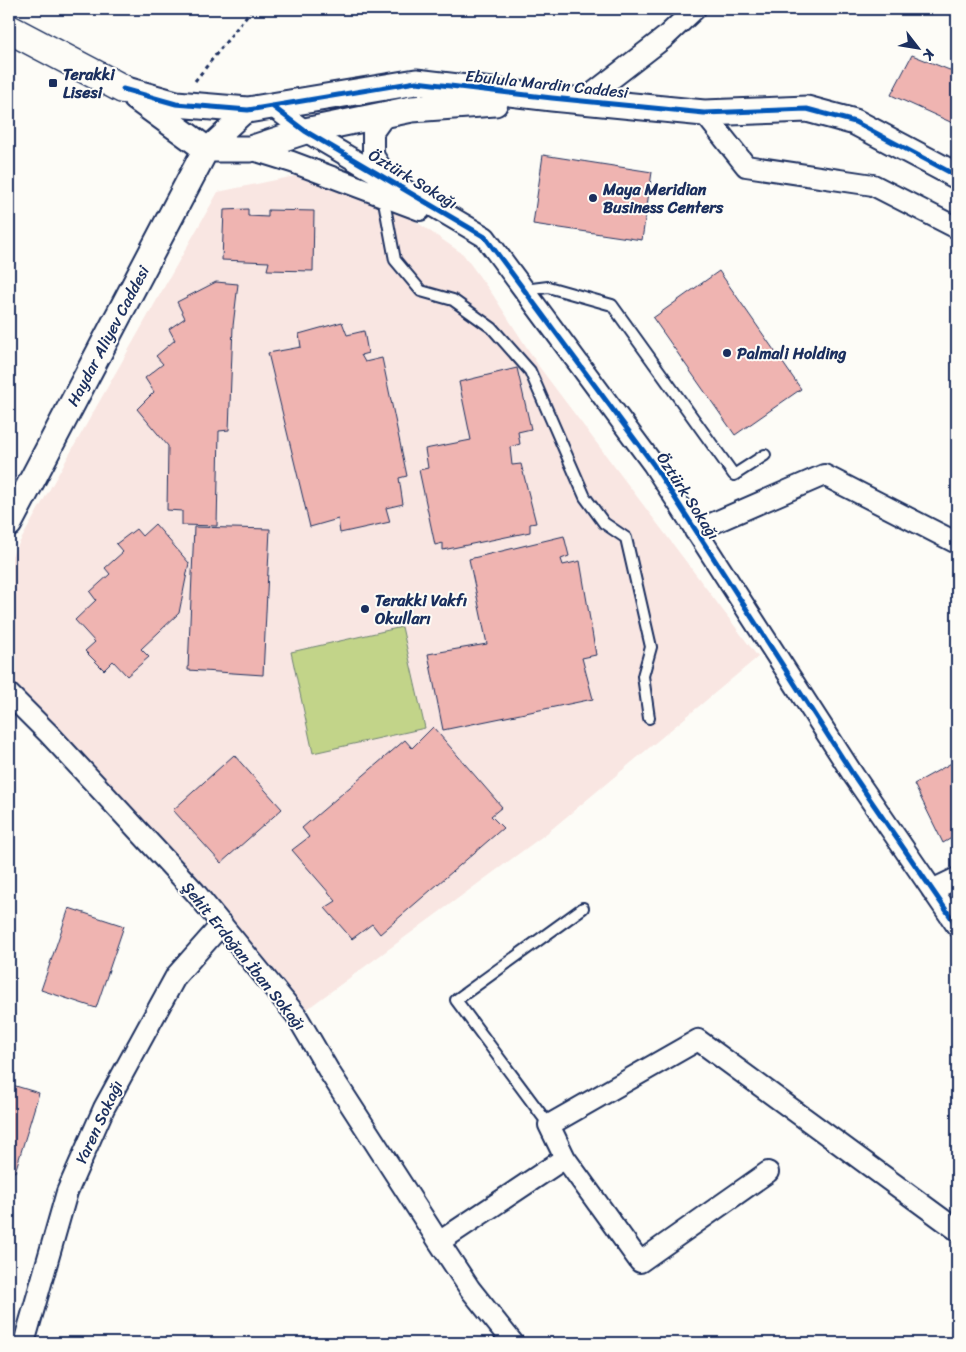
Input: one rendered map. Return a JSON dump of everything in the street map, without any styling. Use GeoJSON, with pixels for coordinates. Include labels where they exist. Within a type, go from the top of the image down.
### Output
{"type":"FeatureCollection","features":[{"type":"Feature","properties":{"kind":"main road","name":"Ebulula Mardin Caddesi"},"geometry":{"type":"LineString","coordinates":[[9,29],[123,89]]}},
{"type":"Feature","properties":{"kind":"street"},"geometry":{"type":"LineString","coordinates":[[584,100],[664,38],[695,9]]}},
{"type":"Feature","properties":{"kind":"street","name":"Ebulula Mardin Caddesi"},"geometry":{"type":"LineString","coordinates":[[123,89],[176,104],[248,110],[416,82],[704,113],[807,109],[855,122],[957,176]]}},
{"type":"Feature","properties":{"kind":"street"},"geometry":{"type":"LineString","coordinates":[[123,89],[206,148],[250,149],[305,131],[412,109],[552,98]]}},
{"type":"Feature","properties":{"kind":"street","name":"Öztürk Sokağı"},"geometry":{"type":"LineString","coordinates":[[272,106],[386,187],[485,237],[652,464],[854,776],[957,926]]}},
{"type":"Feature","properties":{"kind":"street"},"geometry":{"type":"LineString","coordinates":[[206,148],[248,110]]}},
{"type":"Feature","properties":{"kind":"street"},"geometry":{"type":"LineString","coordinates":[[704,113],[746,166],[873,185],[957,228]]}},
{"type":"Feature","properties":{"kind":"street"},"geometry":{"type":"LineString","coordinates":[[386,114],[373,132],[373,154],[386,187]]}},
{"type":"Feature","properties":{"kind":"street","name":"Haydar Aliyev Caddesi"},"geometry":{"type":"LineString","coordinates":[[9,524],[206,148]]}},
{"type":"Feature","properties":{"kind":"street","name":"Öztürk Sokağı"},"geometry":{"type":"LineString","coordinates":[[250,149],[386,187]]}},
{"type":"Feature","properties":{"kind":"street"},"geometry":{"type":"LineString","coordinates":[[695,531],[824,475],[957,543]]}},
{"type":"Feature","properties":{"kind":"street","name":"Şehit Erdoğan İban Sokağı"},"geometry":{"type":"LineString","coordinates":[[9,694],[132,823],[222,924],[296,1015],[330,1073],[470,1289],[513,1343]]}},
{"type":"Feature","properties":{"kind":"street"},"geometry":{"type":"LineString","coordinates":[[932,890],[957,878]]}},
{"type":"Feature","properties":{"kind":"street","name":"Yaren Sokağı"},"geometry":{"type":"LineString","coordinates":[[24,1343],[67,1192],[104,1108],[176,976],[222,924]]}},
{"type":"Feature","properties":{"kind":"street"},"geometry":{"type":"LineString","coordinates":[[768,1172],[640,1262],[566,1158],[549,1125],[698,1040],[957,1230]]}},
{"type":"Feature","properties":{"kind":"street"},"geometry":{"type":"LineString","coordinates":[[439,1242],[566,1158]]}},
{"type":"Feature","properties":{"kind":"lane"},"geometry":{"type":"LineString","coordinates":[[386,187],[395,260],[421,291],[454,300],[492,328],[530,371],[585,498],[604,523],[626,538],[652,647],[644,676],[650,718]]}},
{"type":"Feature","properties":{"kind":"lane"},"geometry":{"type":"LineString","coordinates":[[524,290],[548,287],[612,305],[734,475],[765,455]]}},
{"type":"Feature","properties":{"kind":"lane"},"geometry":{"type":"LineString","coordinates":[[549,1125],[456,1000],[583,908]]}},
{"type":"Feature","properties":{"kind":"path"},"geometry":{"type":"LineString","coordinates":[[176,104],[252,9]]}},
{"type":"Feature","properties":{"kind":"shaded area","name":"Terakki Vakfı Okulları"},"geometry":{"type":"Polygon","coordinates":[[[295,176],[408,216],[463,254],[493,295],[540,368],[758,657],[547,833],[303,1012],[9,677],[9,561],[218,192],[295,176]]]}},
{"type":"Feature","properties":{"kind":"green space"},"geometry":{"type":"Polygon","coordinates":[[[402,627],[425,728],[313,753],[291,652],[402,627]]]}},
{"type":"Feature","properties":{"kind":"building"},"geometry":{"type":"Polygon","coordinates":[[[912,55],[957,73],[957,125],[891,95],[912,55]]]}},
{"type":"Feature","properties":{"kind":"building","name":"Maya Meridian Business Centers"},"geometry":{"type":"Polygon","coordinates":[[[543,155],[652,172],[642,240],[533,224],[543,155]]]}},
{"type":"Feature","properties":{"kind":"building"},"geometry":{"type":"Polygon","coordinates":[[[248,209],[248,216],[268,217],[268,210],[314,211],[313,271],[267,270],[269,262],[222,260],[224,210],[248,209]]]}},
{"type":"Feature","properties":{"kind":"building","name":"Palmali Holding"},"geometry":{"type":"Polygon","coordinates":[[[719,271],[801,389],[735,435],[653,318],[719,271]]]}},
{"type":"Feature","properties":{"kind":"building"},"geometry":{"type":"Polygon","coordinates":[[[216,282],[238,284],[233,326],[229,430],[219,431],[217,526],[182,525],[182,511],[167,510],[168,446],[137,409],[154,392],[145,378],[163,364],[156,356],[175,340],[169,329],[185,318],[177,302],[216,282]]]}},
{"type":"Feature","properties":{"kind":"building"},"geometry":{"type":"Polygon","coordinates":[[[342,322],[347,335],[364,331],[368,353],[361,355],[365,362],[382,358],[407,476],[399,478],[403,504],[386,508],[390,522],[340,533],[338,519],[310,527],[268,353],[301,347],[299,334],[342,322]]]}},
{"type":"Feature","properties":{"kind":"building"},"geometry":{"type":"Polygon","coordinates":[[[517,368],[531,429],[518,432],[520,444],[510,447],[512,465],[521,464],[536,523],[530,524],[530,532],[443,550],[443,543],[435,545],[419,470],[428,468],[425,449],[471,440],[459,382],[517,368]]]}},
{"type":"Feature","properties":{"kind":"building"},"geometry":{"type":"Polygon","coordinates":[[[155,524],[189,563],[179,613],[141,649],[149,657],[127,676],[113,661],[104,670],[85,651],[95,642],[75,620],[96,600],[90,592],[110,574],[105,568],[123,552],[116,544],[136,529],[142,536],[155,524]]]}},
{"type":"Feature","properties":{"kind":"building"},"geometry":{"type":"Polygon","coordinates":[[[194,527],[270,529],[263,675],[188,670],[194,527]]]}},
{"type":"Feature","properties":{"kind":"building"},"geometry":{"type":"Polygon","coordinates":[[[564,536],[569,556],[561,559],[563,565],[580,561],[596,655],[582,658],[593,699],[443,730],[428,654],[487,644],[469,559],[564,536]]]}},
{"type":"Feature","properties":{"kind":"building"},"geometry":{"type":"Polygon","coordinates":[[[433,727],[502,807],[491,816],[503,828],[380,934],[372,924],[352,939],[325,908],[336,901],[292,850],[309,837],[302,828],[405,740],[412,748],[433,727]]]}},
{"type":"Feature","properties":{"kind":"building"},"geometry":{"type":"Polygon","coordinates":[[[234,755],[282,809],[221,863],[173,810],[234,755]]]}},
{"type":"Feature","properties":{"kind":"building"},"geometry":{"type":"Polygon","coordinates":[[[957,760],[957,835],[943,843],[914,784],[957,760]]]}},
{"type":"Feature","properties":{"kind":"building"},"geometry":{"type":"Polygon","coordinates":[[[69,908],[124,926],[96,1008],[41,990],[69,908]]]}},
{"type":"Feature","properties":{"kind":"building"},"geometry":{"type":"Polygon","coordinates":[[[9,1084],[39,1093],[15,1172],[9,1170],[9,1084]]]}},
{"type":"Feature","properties":{"kind":"cycle path"},"geometry":{"type":"LineString","coordinates":[[123,89],[176,104],[248,110],[416,82],[704,113],[807,109],[855,122],[957,176]]}},
{"type":"Feature","properties":{"kind":"cycle path"},"geometry":{"type":"LineString","coordinates":[[272,106],[305,131],[485,237],[653,464],[854,776],[957,926]]}},
{"type":"Feature","properties":{"kind":"place","name":"Terakki Lisesi"},"geometry":{"type":"Point","coordinates":[53,83]}},
{"type":"Feature","properties":{"kind":"place","name":"Maya Meridian Business Centers"},"geometry":{"type":"Point","coordinates":[593,198]}},
{"type":"Feature","properties":{"kind":"place","name":"Palmali Holding"},"geometry":{"type":"Point","coordinates":[727,353]}},
{"type":"Feature","properties":{"kind":"place","name":"Terakki Vakfı Okulları"},"geometry":{"type":"Point","coordinates":[365,609]}}]}
